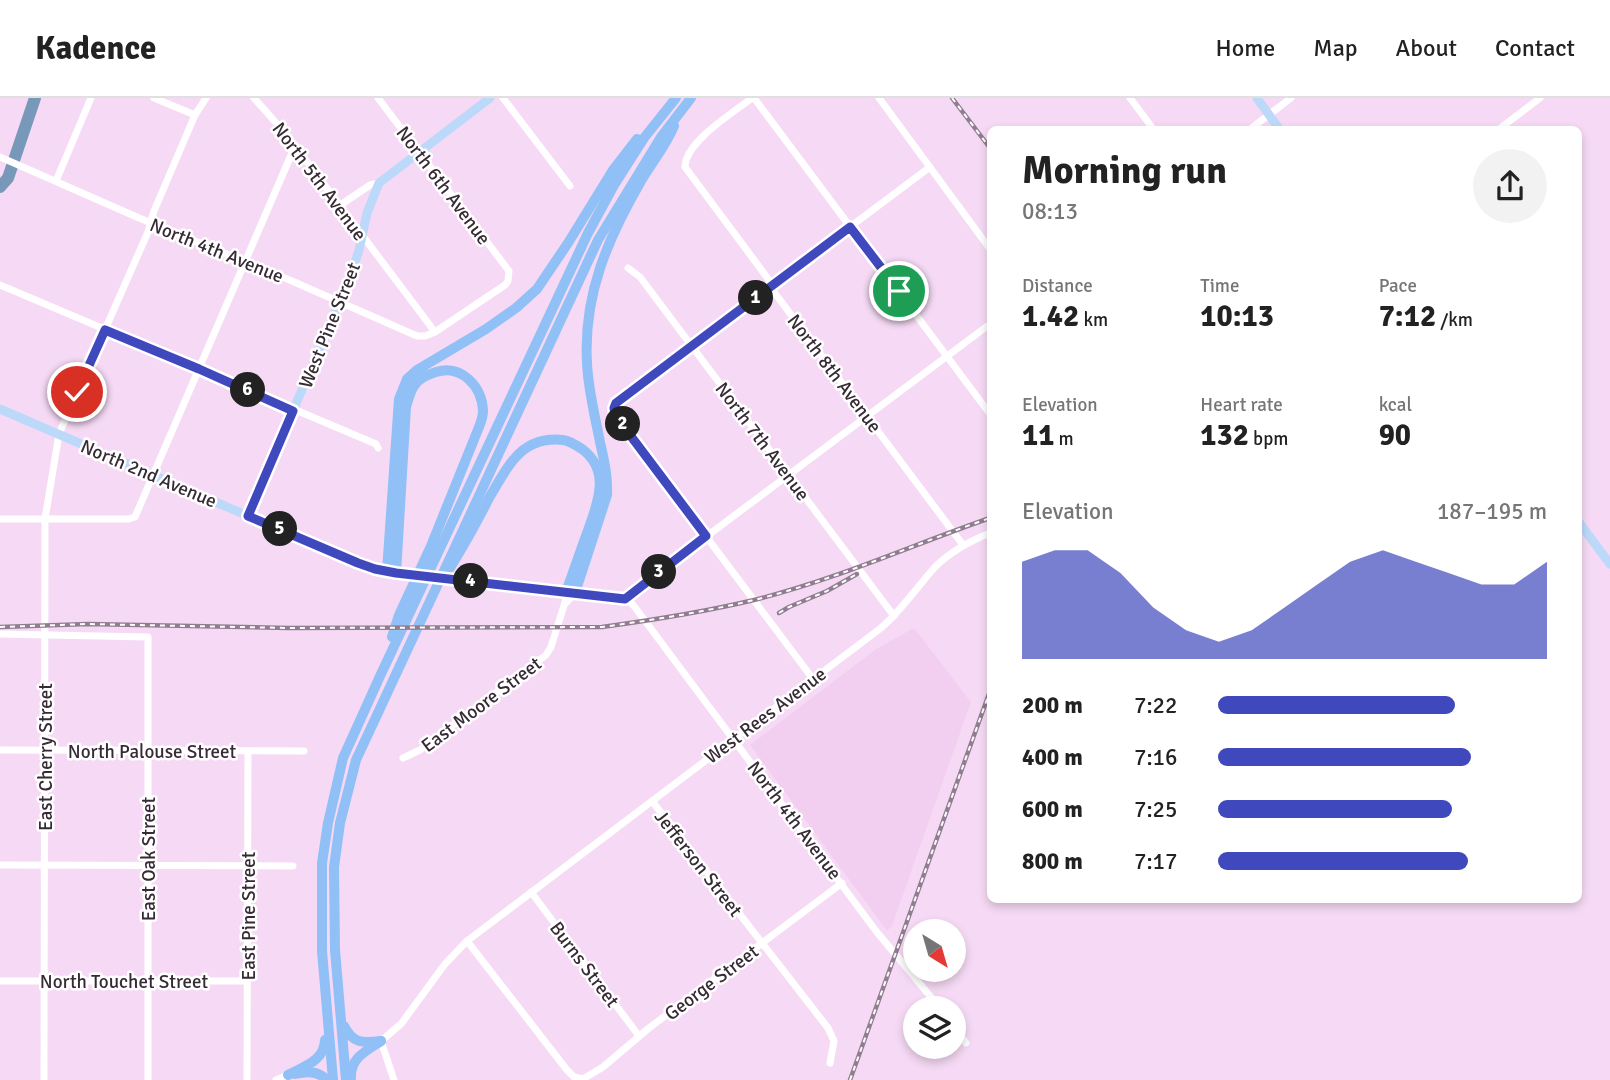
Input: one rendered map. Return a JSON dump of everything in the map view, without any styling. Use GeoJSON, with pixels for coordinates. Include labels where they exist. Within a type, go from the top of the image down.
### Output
{"type":"FeatureCollection","features":[{"type":"Feature","properties":{"kind":"highway"},"geometry":{"type":"LineString","coordinates":[[392,572],[399,398],[407,379],[417,370],[486,329],[537,289],[613,170],[638,138],[676,104],[691,98]]}},
{"type":"Feature","properties":{"kind":"highway"},"geometry":{"type":"LineString","coordinates":[[435,547],[614,185],[644,138],[676,104]]}},
{"type":"Feature","properties":{"kind":"highway"},"geometry":{"type":"LineString","coordinates":[[348,1080],[335,950],[334,867],[340,823],[356,760],[456,551],[598,240],[661,137],[676,104]]}},
{"type":"Feature","properties":{"kind":"highway"},"geometry":{"type":"LineString","coordinates":[[569,596],[607,495],[608,480],[587,363],[593,290],[614,233],[642,179],[669,138],[676,104]]}},
{"type":"Feature","properties":{"kind":"highway"},"geometry":{"type":"LineString","coordinates":[[333,1080],[322,951],[322,863],[328,823],[343,758],[435,547],[479,427],[483,412],[479,395],[472,382],[458,372],[443,370],[425,375],[414,386],[406,407],[392,572]]}},
{"type":"Feature","properties":{"kind":"highway"},"geometry":{"type":"LineString","coordinates":[[456,551],[514,458],[538,441],[566,440],[590,455],[597,467],[600,482],[599,499],[569,596]]}},
{"type":"Feature","properties":{"kind":"highway"},"geometry":{"type":"LineString","coordinates":[[288,1075],[315,1060],[324,1049],[324,975]]}},
{"type":"Feature","properties":{"kind":"highway"},"geometry":{"type":"LineString","coordinates":[[341,1018],[345,1030],[354,1040],[381,1041]]}},
{"type":"Feature","properties":{"kind":"highway"},"geometry":{"type":"LineString","coordinates":[[348,1080],[355,1059],[381,1041]]}},
{"type":"Feature","properties":{"kind":"highway"},"geometry":{"type":"LineString","coordinates":[[288,1075],[315,1072],[327,1080]]}},
{"type":"Feature","properties":{"kind":"main road"},"geometry":{"type":"LineString","coordinates":[[379,183],[490,98]]}},
{"type":"Feature","properties":{"kind":"main road"},"geometry":{"type":"LineString","coordinates":[[1257,98],[1277,126]]}},
{"type":"Feature","properties":{"kind":"main road","name":"West Pine Street"},"geometry":{"type":"LineString","coordinates":[[248,516],[340,303],[355,263],[370,201],[379,183]]}},
{"type":"Feature","properties":{"kind":"main road","name":"North 2nd Avenue"},"geometry":{"type":"LineString","coordinates":[[0,409],[364,566],[569,596]]}},
{"type":"Feature","properties":{"kind":"main road"},"geometry":{"type":"LineString","coordinates":[[1582,526],[1610,564]]}},
{"type":"Feature","properties":{"kind":"street"},"geometry":{"type":"LineString","coordinates":[[57,181],[91,98]]}},
{"type":"Feature","properties":{"kind":"street"},"geometry":{"type":"LineString","coordinates":[[154,98],[195,115],[206,98]]}},
{"type":"Feature","properties":{"kind":"street","name":"North 5th Avenue"},"geometry":{"type":"LineString","coordinates":[[254,98],[295,146],[435,332]]}},
{"type":"Feature","properties":{"kind":"street","name":"North 6th Avenue"},"geometry":{"type":"LineString","coordinates":[[378,98],[509,271],[505,285],[435,332]]}},
{"type":"Feature","properties":{"kind":"street"},"geometry":{"type":"LineString","coordinates":[[503,98],[570,186]]}},
{"type":"Feature","properties":{"kind":"street"},"geometry":{"type":"LineString","coordinates":[[753,98],[987,410]]}},
{"type":"Feature","properties":{"kind":"street","name":"North 8th Avenue"},"geometry":{"type":"LineString","coordinates":[[753,98],[702,138],[689,152],[685,166],[769,280],[774,292],[963,545]]}},
{"type":"Feature","properties":{"kind":"street"},"geometry":{"type":"LineString","coordinates":[[879,98],[987,246]]}},
{"type":"Feature","properties":{"kind":"street"},"geometry":{"type":"LineString","coordinates":[[1130,98],[1151,126]]}},
{"type":"Feature","properties":{"kind":"street"},"geometry":{"type":"LineString","coordinates":[[1254,126],[1291,98]]}},
{"type":"Feature","properties":{"kind":"street"},"geometry":{"type":"LineString","coordinates":[[1503,126],[1540,98]]}},
{"type":"Feature","properties":{"kind":"street","name":"East Cherry Street"},"geometry":{"type":"LineString","coordinates":[[44,1080],[45,519],[58,434],[105,330],[195,115]]}},
{"type":"Feature","properties":{"kind":"street"},"geometry":{"type":"LineString","coordinates":[[0,519],[133,518],[136,515],[295,146]]}},
{"type":"Feature","properties":{"kind":"street","name":"North 4th Avenue"},"geometry":{"type":"LineString","coordinates":[[1,157],[417,337],[435,332]]}},
{"type":"Feature","properties":{"kind":"street"},"geometry":{"type":"LineString","coordinates":[[813,679],[615,415],[614,408],[619,400],[930,167]]}},
{"type":"Feature","properties":{"kind":"street"},"geometry":{"type":"LineString","coordinates":[[340,206],[370,185],[379,183]]}},
{"type":"Feature","properties":{"kind":"street","name":"North 7th Avenue"},"geometry":{"type":"LineString","coordinates":[[628,268],[640,277],[894,616]]}},
{"type":"Feature","properties":{"kind":"street"},"geometry":{"type":"LineString","coordinates":[[0,285],[376,444],[378,449]]}},
{"type":"Feature","properties":{"kind":"street"},"geometry":{"type":"LineString","coordinates":[[625,599],[987,326]]}},
{"type":"Feature","properties":{"kind":"street","name":"West Rees Avenue"},"geometry":{"type":"LineString","coordinates":[[381,1041],[401,1024],[445,964],[467,941],[894,616],[935,567],[963,545],[987,534]]}},
{"type":"Feature","properties":{"kind":"street","name":"North 2nd Avenue"},"geometry":{"type":"LineString","coordinates":[[569,596],[625,599]]}},
{"type":"Feature","properties":{"kind":"street","name":"East Moore Street"},"geometry":{"type":"LineString","coordinates":[[403,758],[420,750],[546,655],[551,648],[569,596]]}},
{"type":"Feature","properties":{"kind":"street","name":"North 4th Avenue"},"geometry":{"type":"LineString","coordinates":[[625,599],[636,609],[734,738],[886,944],[930,996]]}},
{"type":"Feature","properties":{"kind":"street"},"geometry":{"type":"LineString","coordinates":[[0,634],[45,634]]}},
{"type":"Feature","properties":{"kind":"street","name":"East Oak Street"},"geometry":{"type":"LineString","coordinates":[[45,634],[148,637],[148,1080]]}},
{"type":"Feature","properties":{"kind":"street","name":"North Palouse Street"},"geometry":{"type":"LineString","coordinates":[[0,750],[304,751]]}},
{"type":"Feature","properties":{"kind":"street","name":"East Pine Street"},"geometry":{"type":"LineString","coordinates":[[247,1080],[248,751]]}},
{"type":"Feature","properties":{"kind":"street","name":"Jefferson Street"},"geometry":{"type":"LineString","coordinates":[[652,801],[832,1036],[834,1046],[830,1063]]}},
{"type":"Feature","properties":{"kind":"street"},"geometry":{"type":"LineString","coordinates":[[0,865],[293,866]]}},
{"type":"Feature","properties":{"kind":"street","name":"George Street"},"geometry":{"type":"LineString","coordinates":[[580,1079],[593,1074],[639,1036],[842,883]]}},
{"type":"Feature","properties":{"kind":"street","name":"Burns Street"},"geometry":{"type":"LineString","coordinates":[[531,892],[639,1036]]}},
{"type":"Feature","properties":{"kind":"street"},"geometry":{"type":"LineString","coordinates":[[467,941],[561,1062],[580,1079]]}},
{"type":"Feature","properties":{"kind":"street","name":"North Touchet Street"},"geometry":{"type":"LineString","coordinates":[[0,981],[247,982]]}},
{"type":"Feature","properties":{"kind":"street"},"geometry":{"type":"LineString","coordinates":[[381,1041],[394,1080]]}},
{"type":"Feature","properties":{"kind":"street"},"geometry":{"type":"LineString","coordinates":[[276,1080],[288,1075]]}},
{"type":"Feature","properties":{"kind":"shaded area"},"geometry":{"type":"Polygon","coordinates":[[[914,628],[971,702],[892,926],[887,931],[750,745],[876,649],[914,628]]]}},
{"type":"Feature","properties":{"kind":"waterway"},"geometry":{"type":"LineString","coordinates":[[0,187],[8,178],[35,98]]}},
{"type":"Feature","properties":{"kind":"railway"},"geometry":{"type":"LineString","coordinates":[[952,98],[987,144]]}},
{"type":"Feature","properties":{"kind":"railway"},"geometry":{"type":"LineString","coordinates":[[0,627],[88,624],[289,628],[602,627],[697,612],[784,592],[987,519]]}},
{"type":"Feature","properties":{"kind":"railway"},"geometry":{"type":"LineString","coordinates":[[779,613],[857,574]]}},
{"type":"Feature","properties":{"kind":"railway"},"geometry":{"type":"LineString","coordinates":[[850,1080],[987,699]]}},
{"type":"Feature","properties":{"kind":"route"},"geometry":{"type":"LineString","coordinates":[[77,392],[105,330],[293,411],[248,516],[375,569],[625,599],[706,536],[615,415],[616,403],[850,227],[899,291]]}}]}
